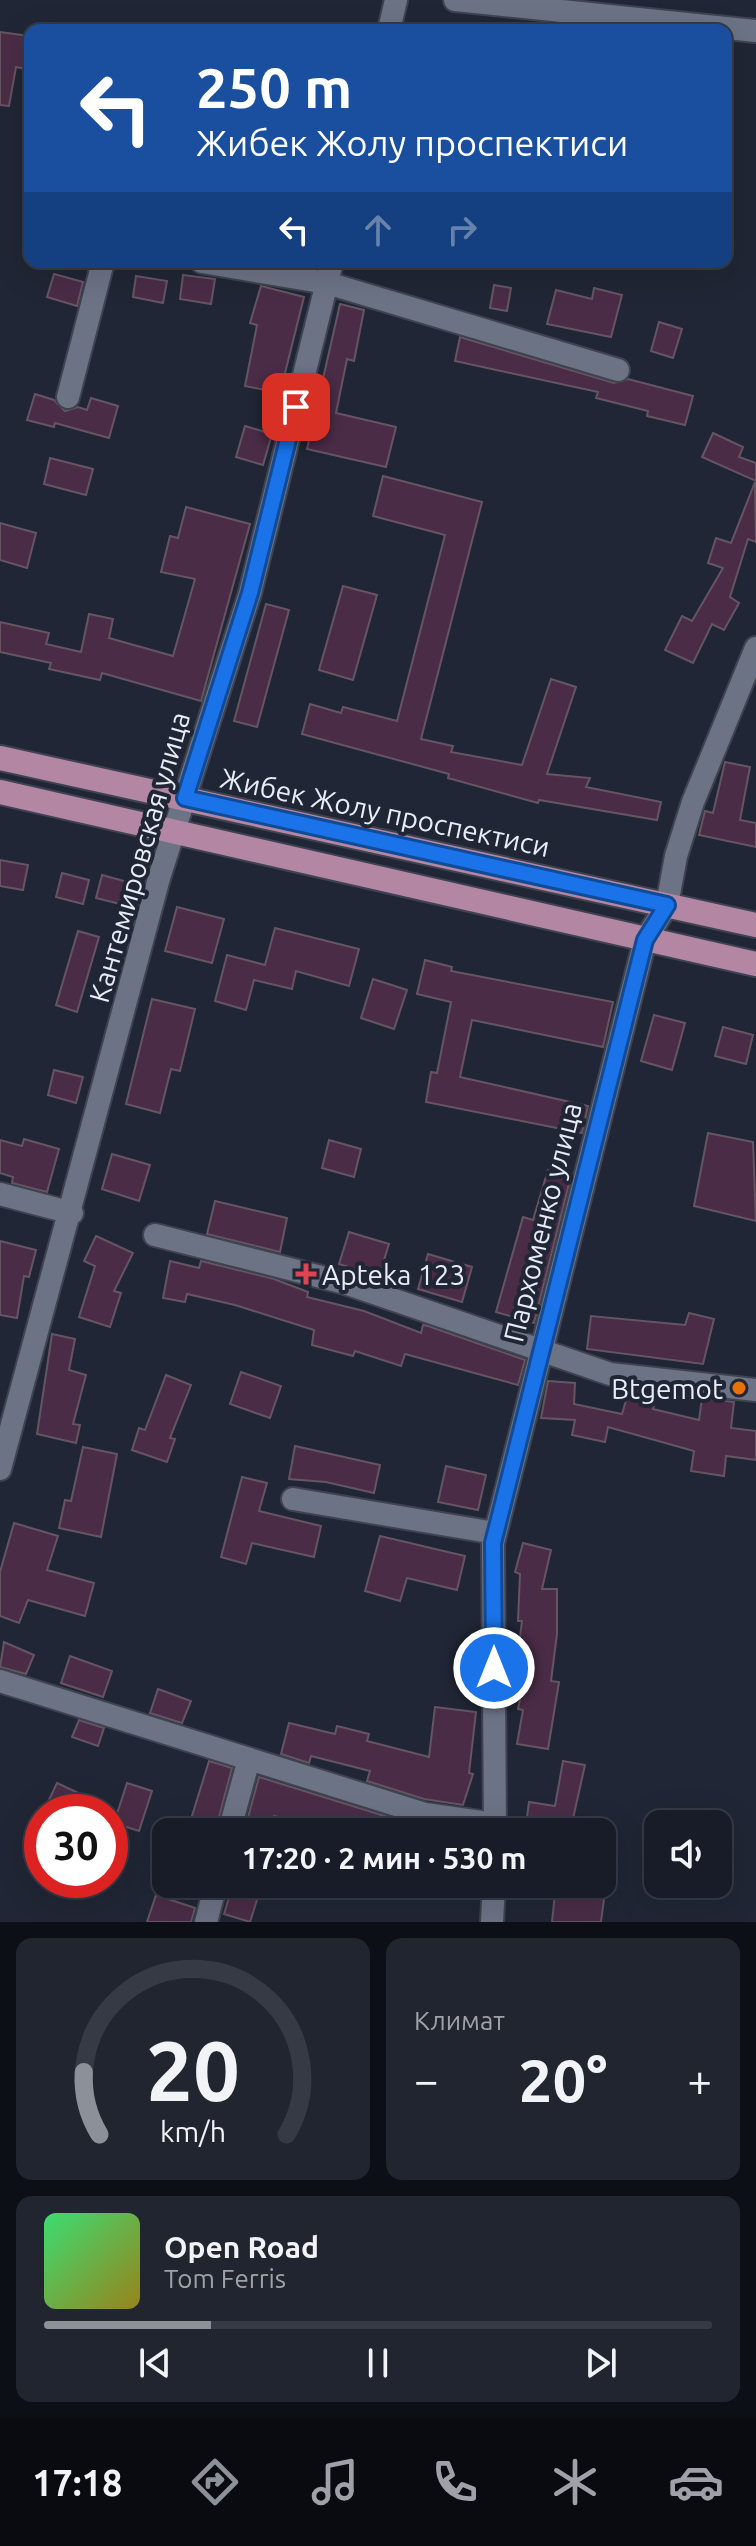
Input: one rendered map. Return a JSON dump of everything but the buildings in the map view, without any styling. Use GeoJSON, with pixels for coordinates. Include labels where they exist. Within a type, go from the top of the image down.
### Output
{"type":"FeatureCollection","features":[{"type":"Feature","properties":{"kind":"main road","name":"Жибек Жолу проспектиси"},"geometry":{"type":"LineString","coordinates":[[0,758],[756,925]]}},
{"type":"Feature","properties":{"kind":"main road"},"geometry":{"type":"LineString","coordinates":[[0,792],[756,964]]}},
{"type":"Feature","properties":{"kind":"street"},"geometry":{"type":"LineString","coordinates":[[390,24],[396,0]]}},
{"type":"Feature","properties":{"kind":"street"},"geometry":{"type":"LineString","coordinates":[[455,0],[688,24]]}},
{"type":"Feature","properties":{"kind":"street"},"geometry":{"type":"LineString","coordinates":[[732,29],[756,31]]}},
{"type":"Feature","properties":{"kind":"street"},"geometry":{"type":"LineString","coordinates":[[68,397],[101,268]]}},
{"type":"Feature","properties":{"kind":"street"},"geometry":{"type":"LineString","coordinates":[[272,268],[330,273],[618,370]]}},
{"type":"Feature","properties":{"kind":"street","name":"Кантемировская улица"},"geometry":{"type":"LineString","coordinates":[[0,1469],[173,832],[250,593],[330,273]]}},
{"type":"Feature","properties":{"kind":"street","name":"Пархоменко улица"},"geometry":{"type":"LineString","coordinates":[[495,1818],[495,1533],[645,940],[667,905],[676,856],[693,802],[756,648]]}},
{"type":"Feature","properties":{"kind":"street"},"geometry":{"type":"LineString","coordinates":[[0,1194],[72,1213]]}},
{"type":"Feature","properties":{"kind":"street"},"geometry":{"type":"LineString","coordinates":[[155,1235],[345,1283],[610,1374],[756,1390]]}},
{"type":"Feature","properties":{"kind":"street"},"geometry":{"type":"LineString","coordinates":[[293,1499],[495,1533]]}},
{"type":"Feature","properties":{"kind":"street"},"geometry":{"type":"LineString","coordinates":[[0,1681],[445,1818]]}},
{"type":"Feature","properties":{"kind":"street"},"geometry":{"type":"LineString","coordinates":[[233,1818],[249,1759]]}},
{"type":"Feature","properties":{"kind":"street"},"geometry":{"type":"LineString","coordinates":[[206,1922],[212,1898]]}},
{"type":"Feature","properties":{"kind":"street"},"geometry":{"type":"LineString","coordinates":[[492,1922],[493,1898]]}},
{"type":"Feature","properties":{"kind":"place","name":"Apteka 123"},"geometry":{"type":"Point","coordinates":[306,1274]}},
{"type":"Feature","properties":{"kind":"place","name":"Btgemot"},"geometry":{"type":"Point","coordinates":[739,1388]}},
{"type":"Feature","properties":{"kind":"route"},"geometry":{"type":"LineString","coordinates":[[296,407],[250,593],[185,798],[667,905],[645,940],[493,1543],[494,1668]]}}]}
